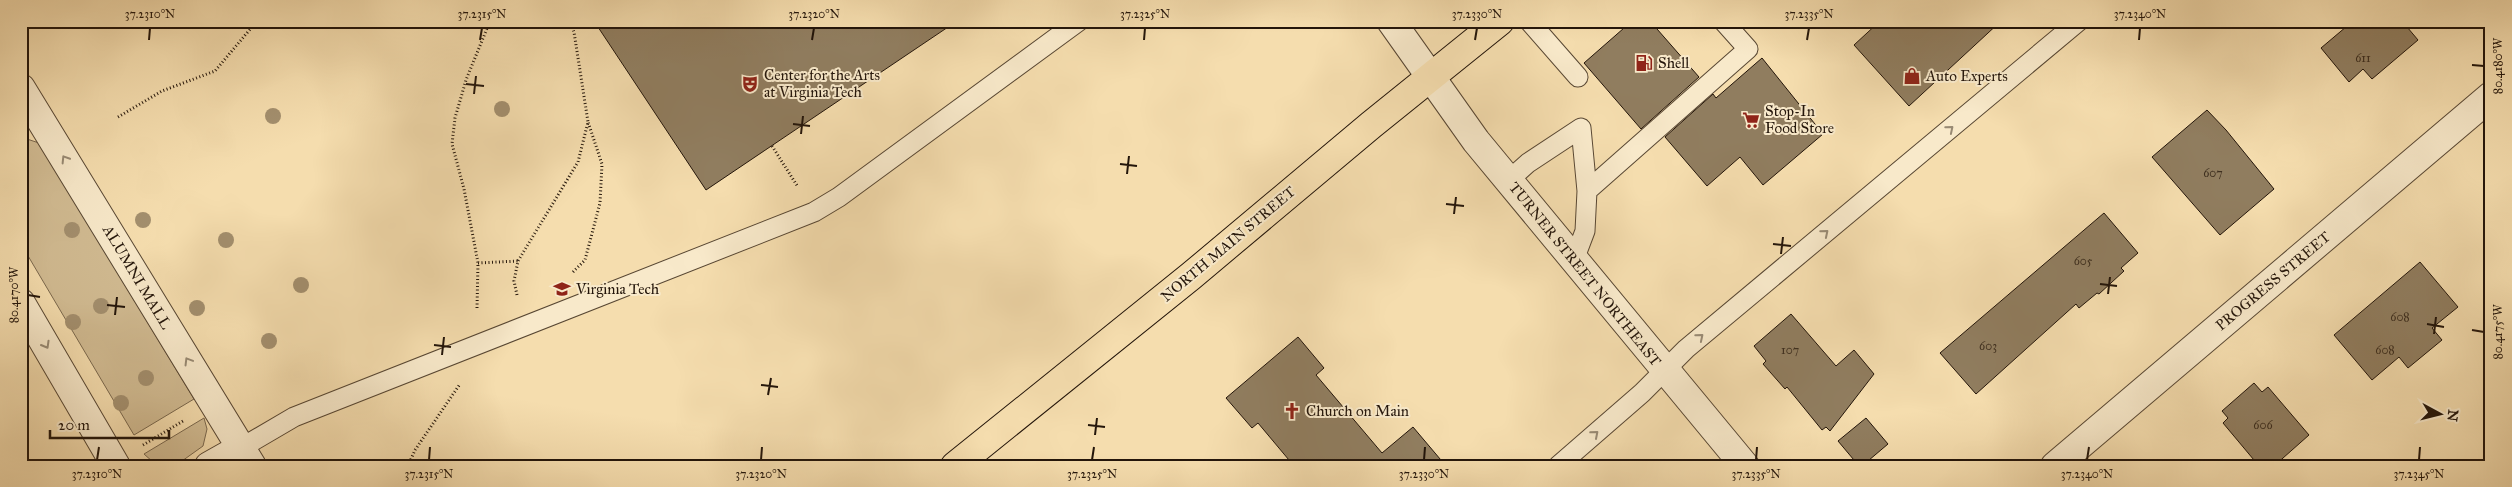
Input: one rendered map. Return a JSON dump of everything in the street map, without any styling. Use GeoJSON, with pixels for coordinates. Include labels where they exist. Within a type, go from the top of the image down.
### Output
{"type":"FeatureCollection","features":[{"type":"Feature","properties":{"kind":"main road","name":"NORTH MAIN STREET"},"geometry":{"type":"LineString","coordinates":[[955,466],[1191,276],[1500,21]]}},
{"type":"Feature","properties":{"kind":"street","name":"TURNER STREET NORTHEAST"},"geometry":{"type":"LineString","coordinates":[[1391,21],[1476,142],[1745,466]]}},
{"type":"Feature","properties":{"kind":"street","name":"ALUMNI MALL"},"geometry":{"type":"LineString","coordinates":[[23,95],[247,457]]}},
{"type":"Feature","properties":{"kind":"street","name":"PROGRESS STREET"},"geometry":{"type":"LineString","coordinates":[[2055,466],[2491,96]]}},
{"type":"Feature","properties":{"kind":"street"},"geometry":{"type":"LineString","coordinates":[[21,303],[126,458]]}},
{"type":"Feature","properties":{"kind":"street"},"geometry":{"type":"LineString","coordinates":[[209,466],[247,457]]}},
{"type":"Feature","properties":{"kind":"lane"},"geometry":{"type":"LineString","coordinates":[[247,457],[294,418],[814,212],[847,191],[1079,21]]}},
{"type":"Feature","properties":{"kind":"lane"},"geometry":{"type":"LineString","coordinates":[[1528,21],[1578,77]]}},
{"type":"Feature","properties":{"kind":"lane"},"geometry":{"type":"LineString","coordinates":[[1587,191],[1748,49],[1723,21]]}},
{"type":"Feature","properties":{"kind":"lane"},"geometry":{"type":"LineString","coordinates":[[1558,466],[1686,349],[2079,21]]}},
{"type":"Feature","properties":{"kind":"lane"},"geometry":{"type":"LineString","coordinates":[[1509,180],[1528,163],[1581,128],[1587,191],[1585,231],[1574,260]]}},
{"type":"Feature","properties":{"kind":"path"},"geometry":{"type":"LineString","coordinates":[[118,117],[162,92],[215,71],[257,21]]}},
{"type":"Feature","properties":{"kind":"path"},"geometry":{"type":"LineString","coordinates":[[477,308],[478,263],[464,188],[452,144],[455,118],[466,80],[490,21]]}},
{"type":"Feature","properties":{"kind":"path"},"geometry":{"type":"LineString","coordinates":[[567,279],[585,260],[600,203],[602,164],[588,122],[574,32],[570,21]]}},
{"type":"Feature","properties":{"kind":"path"},"geometry":{"type":"LineString","coordinates":[[518,303],[514,281],[518,262],[578,162],[588,122]]}},
{"type":"Feature","properties":{"kind":"path"},"geometry":{"type":"LineString","coordinates":[[772,146],[814,212]]}},
{"type":"Feature","properties":{"kind":"path"},"geometry":{"type":"LineString","coordinates":[[478,263],[518,262]]}},
{"type":"Feature","properties":{"kind":"path"},"geometry":{"type":"LineString","coordinates":[[408,466],[416,450],[464,380]]}},
{"type":"Feature","properties":{"kind":"path"},"geometry":{"type":"LineString","coordinates":[[126,458],[189,418]]}},
{"type":"Feature","properties":{"kind":"shaded area"},"geometry":{"type":"Polygon","coordinates":[[[21,137],[39,143],[194,399],[134,435],[21,244],[21,137]]]}},
{"type":"Feature","properties":{"kind":"shaded area"},"geometry":{"type":"Polygon","coordinates":[[[204,418],[207,429],[203,446],[175,466],[153,462],[144,454],[204,418]]]}},
{"type":"Feature","properties":{"kind":"building","name":"Center for the Arts at Virginia Tech"},"geometry":{"type":"Polygon","coordinates":[[[594,21],[957,21],[706,190],[594,21]]]}},
{"type":"Feature","properties":{"kind":"building"},"geometry":{"type":"Polygon","coordinates":[[[1632,21],[1650,21],[1699,77],[1641,129],[1584,63],[1632,21]]]}},
{"type":"Feature","properties":{"kind":"building","name":"Auto Experts"},"geometry":{"type":"Polygon","coordinates":[[[1880,21],[2001,21],[1909,106],[1854,45],[1880,21]]]}},
{"type":"Feature","properties":{"kind":"building"},"geometry":{"type":"Polygon","coordinates":[[[2353,21],[2402,21],[2418,40],[2372,79],[2363,69],[2349,82],[2321,48],[2353,21]]]}},
{"type":"Feature","properties":{"kind":"building","name":"Stop-In Food Store"},"geometry":{"type":"Polygon","coordinates":[[[1762,58],[1823,134],[1763,185],[1740,157],[1707,186],[1665,137],[1713,94],[1716,98],[1762,58]]]}},
{"type":"Feature","properties":{"kind":"building"},"geometry":{"type":"Polygon","coordinates":[[[2207,110],[2226,130],[2274,189],[2220,235],[2152,157],[2207,110]]]}},
{"type":"Feature","properties":{"kind":"building"},"geometry":{"type":"Polygon","coordinates":[[[2104,213],[2138,253],[2121,268],[2124,271],[2099,294],[2097,293],[2079,308],[2076,304],[1976,394],[1940,353],[2104,213]]]}},
{"type":"Feature","properties":{"kind":"building"},"geometry":{"type":"Polygon","coordinates":[[[2420,262],[2458,307],[2432,328],[2442,340],[2408,368],[2399,357],[2372,380],[2334,335],[2420,262]]]}},
{"type":"Feature","properties":{"kind":"building"},"geometry":{"type":"Polygon","coordinates":[[[1791,314],[1836,366],[1854,350],[1874,374],[1830,431],[1826,427],[1822,430],[1787,387],[1785,389],[1763,364],[1766,361],[1754,346],[1791,314]]]}},
{"type":"Feature","properties":{"kind":"building","name":"Church on Main"},"geometry":{"type":"Polygon","coordinates":[[[1298,337],[1324,368],[1316,375],[1382,453],[1413,427],[1446,466],[1294,466],[1258,423],[1252,428],[1226,398],[1298,337]]]}},
{"type":"Feature","properties":{"kind":"building"},"geometry":{"type":"Polygon","coordinates":[[[2254,383],[2262,392],[2268,387],[2309,435],[2274,466],[2259,466],[2223,423],[2228,418],[2222,411],[2254,383]]]}},
{"type":"Feature","properties":{"kind":"building"},"geometry":{"type":"Polygon","coordinates":[[[1866,418],[1888,444],[1862,466],[1859,466],[1838,441],[1866,418]]]}},
{"type":"Feature","properties":{"kind":"place","name":"Shell"},"geometry":{"type":"Point","coordinates":[1644,63]}},
{"type":"Feature","properties":{"kind":"place","name":"Auto Experts"},"geometry":{"type":"Point","coordinates":[1912,76]}},
{"type":"Feature","properties":{"kind":"place","name":"Center for the Arts at Virginia Tech"},"geometry":{"type":"Point","coordinates":[750,84]}},
{"type":"Feature","properties":{"kind":"place","name":"Stop-In Food Store"},"geometry":{"type":"Point","coordinates":[1751,120]}},
{"type":"Feature","properties":{"kind":"place","name":"Virginia Tech"},"geometry":{"type":"Point","coordinates":[562,289]}},
{"type":"Feature","properties":{"kind":"place","name":"Church on Main"},"geometry":{"type":"Point","coordinates":[1292,411]}}]}
